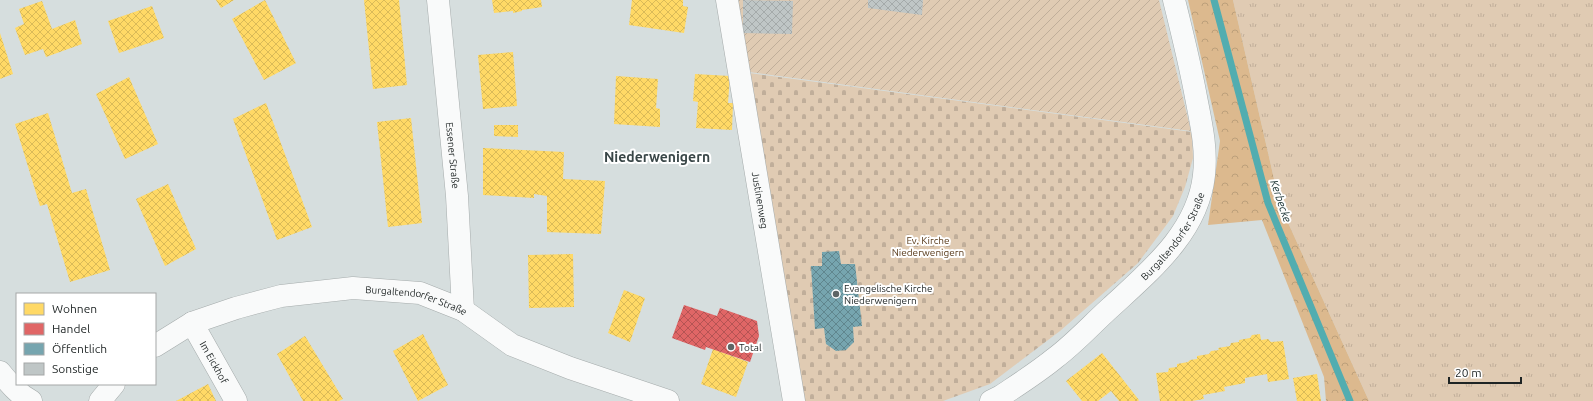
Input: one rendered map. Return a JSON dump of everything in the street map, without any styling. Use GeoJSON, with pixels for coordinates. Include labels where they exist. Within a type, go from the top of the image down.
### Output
{"type":"FeatureCollection","features":[{"type":"Feature","properties":{"kind":"main road","name":"Essener Straße"},"geometry":{"type":"LineString","coordinates":[[438,0],[457,196],[463,310]]}},
{"type":"Feature","properties":{"kind":"main road","name":"Justinenweg"},"geometry":{"type":"LineString","coordinates":[[726,0],[794,401]]}},
{"type":"Feature","properties":{"kind":"main road","name":"Burgaltendorfer Straße"},"geometry":{"type":"LineString","coordinates":[[991,401],[1001,396],[1055,358],[1147,274],[1162,259],[1188,224],[1196,207],[1204,175],[1205,142],[1188,55],[1174,0]]}},
{"type":"Feature","properties":{"kind":"main road","name":"Burgaltendorfer Straße"},"geometry":{"type":"LineString","coordinates":[[156,345],[192,323],[236,308],[281,296],[353,288],[420,293],[463,310],[512,345],[570,368],[668,401]]}},
{"type":"Feature","properties":{"kind":"main road","name":"Im Eickhof"},"geometry":{"type":"LineString","coordinates":[[192,323],[236,401]]}},
{"type":"Feature","properties":{"kind":"main road"},"geometry":{"type":"LineString","coordinates":[[0,372],[24,397],[31,401]]}},
{"type":"Feature","properties":{"kind":"main road"},"geometry":{"type":"LineString","coordinates":[[100,401],[113,385]]}},
{"type":"Feature","properties":{"kind":"green space"},"geometry":{"type":"Polygon","coordinates":[[[737,0],[1159,0],[1191,131],[749,72],[737,0]]]}},
{"type":"Feature","properties":{"kind":"green space"},"geometry":{"type":"Polygon","coordinates":[[[1188,0],[1233,0],[1280,205],[1369,401],[1326,401],[1324,377],[1262,220],[1208,225],[1220,141],[1188,0]]]}},
{"type":"Feature","properties":{"kind":"green space"},"geometry":{"type":"Polygon","coordinates":[[[1233,0],[1593,0],[1593,401],[1369,401],[1280,205],[1233,0]]]}},
{"type":"Feature","properties":{"kind":"green space","name":"Ev. Kirche Niederwenigern"},"geometry":{"type":"Polygon","coordinates":[[[749,73],[1192,132],[1193,158],[1185,187],[1173,216],[1138,263],[1060,331],[990,384],[943,401],[803,401],[749,73]]]}},
{"type":"Feature","properties":{"kind":"building: Wohnen"},"geometry":{"type":"Polygon","coordinates":[[[216,0],[234,0],[221,8],[216,0]]]}},
{"type":"Feature","properties":{"kind":"building: Wohnen"},"geometry":{"type":"Polygon","coordinates":[[[265,0],[296,63],[264,80],[232,19],[265,0]]]}},
{"type":"Feature","properties":{"kind":"building: Wohnen"},"geometry":{"type":"Polygon","coordinates":[[[364,0],[399,0],[407,85],[373,89],[364,0]]]}},
{"type":"Feature","properties":{"kind":"building: Wohnen"},"geometry":{"type":"Polygon","coordinates":[[[492,0],[541,0],[542,7],[513,13],[513,11],[494,13],[492,0]]]}},
{"type":"Feature","properties":{"kind":"building: Wohnen"},"geometry":{"type":"Polygon","coordinates":[[[632,0],[683,0],[683,6],[688,7],[684,33],[629,25],[632,0]]]}},
{"type":"Feature","properties":{"kind":"building: Wohnen"},"geometry":{"type":"Polygon","coordinates":[[[42,1],[52,29],[75,20],[82,44],[46,57],[43,49],[25,55],[15,28],[24,24],[19,9],[42,1]]]}},
{"type":"Feature","properties":{"kind":"building: Wohnen"},"geometry":{"type":"Polygon","coordinates":[[[152,6],[164,38],[119,53],[108,21],[152,6]]]}},
{"type":"Feature","properties":{"kind":"building: Wohnen"},"geometry":{"type":"Polygon","coordinates":[[[0,33],[13,74],[0,79],[0,33]]]}},
{"type":"Feature","properties":{"kind":"building: Wohnen"},"geometry":{"type":"Polygon","coordinates":[[[513,52],[517,106],[483,109],[478,55],[513,52]]]}},
{"type":"Feature","properties":{"kind":"building: Wohnen"},"geometry":{"type":"Polygon","coordinates":[[[695,74],[730,76],[728,103],[733,103],[732,130],[696,128],[698,102],[693,101],[695,74]]]}},
{"type":"Feature","properties":{"kind":"building: Wohnen"},"geometry":{"type":"Polygon","coordinates":[[[616,76],[658,79],[656,108],[660,109],[660,127],[614,124],[616,76]]]}},
{"type":"Feature","properties":{"kind":"building: Wohnen"},"geometry":{"type":"Polygon","coordinates":[[[129,77],[158,144],[125,159],[96,94],[129,77]]]}},
{"type":"Feature","properties":{"kind":"building: Wohnen"},"geometry":{"type":"Polygon","coordinates":[[[266,103],[312,227],[277,240],[233,119],[266,103]]]}},
{"type":"Feature","properties":{"kind":"building: Wohnen"},"geometry":{"type":"Polygon","coordinates":[[[48,113],[72,193],[86,189],[110,270],[70,282],[47,204],[40,206],[15,124],[48,113]]]}},
{"type":"Feature","properties":{"kind":"building: Wohnen"},"geometry":{"type":"Polygon","coordinates":[[[411,118],[422,223],[388,227],[377,122],[411,118]]]}},
{"type":"Feature","properties":{"kind":"building: Wohnen"},"geometry":{"type":"Polygon","coordinates":[[[494,125],[518,125],[518,137],[494,136],[494,125]]]}},
{"type":"Feature","properties":{"kind":"building: Wohnen"},"geometry":{"type":"Polygon","coordinates":[[[483,148],[564,152],[563,179],[605,181],[601,234],[547,232],[547,196],[534,194],[534,198],[483,195],[483,148]]]}},
{"type":"Feature","properties":{"kind":"building: Wohnen"},"geometry":{"type":"Polygon","coordinates":[[[168,184],[196,249],[165,266],[136,199],[168,184]]]}},
{"type":"Feature","properties":{"kind":"building: Wohnen"},"geometry":{"type":"Polygon","coordinates":[[[573,254],[574,307],[529,308],[528,255],[573,254]]]}},
{"type":"Feature","properties":{"kind":"building: Wohnen"},"geometry":{"type":"Polygon","coordinates":[[[624,290],[645,298],[630,342],[608,333],[624,290]]]}},
{"type":"Feature","properties":{"kind":"building: Wohnen"},"geometry":{"type":"Polygon","coordinates":[[[423,334],[448,385],[418,401],[393,351],[423,334]]]}},
{"type":"Feature","properties":{"kind":"building: Wohnen"},"geometry":{"type":"Polygon","coordinates":[[[1260,334],[1261,340],[1268,339],[1271,342],[1283,341],[1289,379],[1268,382],[1267,374],[1245,378],[1245,383],[1224,387],[1225,391],[1203,395],[1204,399],[1192,401],[1160,401],[1156,373],[1168,372],[1169,368],[1177,367],[1177,364],[1197,359],[1197,356],[1209,354],[1211,351],[1219,350],[1218,348],[1230,346],[1231,343],[1250,338],[1252,335],[1260,334]]]}},
{"type":"Feature","properties":{"kind":"building: Wohnen"},"geometry":{"type":"Polygon","coordinates":[[[305,336],[343,399],[339,401],[303,401],[277,354],[305,336]]]}},
{"type":"Feature","properties":{"kind":"building: Wohnen"},"geometry":{"type":"Polygon","coordinates":[[[713,349],[748,362],[736,397],[701,384],[713,349]]]}},
{"type":"Feature","properties":{"kind":"building: Wohnen"},"geometry":{"type":"Polygon","coordinates":[[[1102,353],[1139,400],[1138,401],[1119,401],[1111,391],[1098,401],[1082,401],[1066,381],[1102,353]]]}},
{"type":"Feature","properties":{"kind":"building: Wohnen"},"geometry":{"type":"Polygon","coordinates":[[[1317,374],[1321,401],[1297,401],[1293,378],[1317,374]]]}},
{"type":"Feature","properties":{"kind":"building: Wohnen"},"geometry":{"type":"Polygon","coordinates":[[[208,384],[216,401],[176,401],[208,384]]]}},
{"type":"Feature","properties":{"kind":"building: Handel"},"geometry":{"type":"Polygon","coordinates":[[[684,305],[717,316],[720,308],[757,321],[759,336],[750,362],[706,347],[705,350],[672,338],[684,305]]]}},
{"type":"Feature","properties":{"kind":"building: Öffentlich","name":"Evangelische Kirche Niederwenigern"},"geometry":{"type":"Polygon","coordinates":[[[839,251],[841,264],[855,264],[862,326],[853,327],[854,342],[846,350],[836,351],[826,344],[824,328],[815,329],[811,266],[822,266],[822,252],[839,251]]]}},
{"type":"Feature","properties":{"kind":"building: Sonstige"},"geometry":{"type":"Polygon","coordinates":[[[743,0],[793,1],[792,34],[743,33],[743,0]]]}},
{"type":"Feature","properties":{"kind":"building: Sonstige"},"geometry":{"type":"Polygon","coordinates":[[[868,0],[923,0],[922,15],[868,8],[868,0]]]}},
{"type":"Feature","properties":{"kind":"waterway","name":"Kerbecke"},"geometry":{"type":"LineString","coordinates":[[1214,0],[1268,203],[1350,401]]}},
{"type":"Feature","properties":{"kind":"place","name":"Evangelische Kirche Niederwenigern"},"geometry":{"type":"Point","coordinates":[836,294]}},
{"type":"Feature","properties":{"kind":"place","name":"Total"},"geometry":{"type":"Point","coordinates":[731,347]}},
{"type":"Feature","properties":{"kind":"district","name":"Niederwenigern"},"geometry":{"type":"Point","coordinates":[657,157]}}]}
